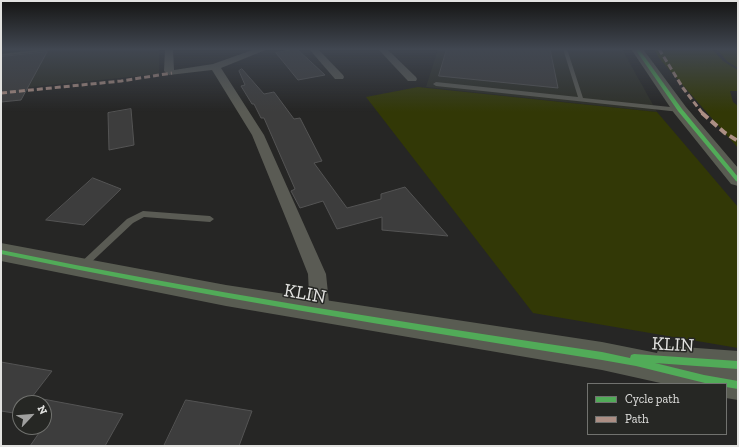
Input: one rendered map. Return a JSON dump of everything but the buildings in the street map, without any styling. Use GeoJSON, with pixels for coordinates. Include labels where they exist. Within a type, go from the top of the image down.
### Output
{"type":"FeatureCollection","features":[{"type":"Feature","properties":{"kind":"street"},"geometry":{"type":"LineString","coordinates":[[169,70],[172,73],[195,70]]}},
{"type":"Feature","properties":{"kind":"street"},"geometry":{"type":"LineString","coordinates":[[217,70],[258,135],[297,226],[317,274],[320,312]]}},
{"type":"Feature","properties":{"kind":"street"},"geometry":{"type":"LineString","coordinates":[[332,70],[339,77]]}},
{"type":"Feature","properties":{"kind":"street"},"geometry":{"type":"LineString","coordinates":[[403,70],[412,80]]}},
{"type":"Feature","properties":{"kind":"street"},"geometry":{"type":"LineString","coordinates":[[652,70],[680,110],[738,180]]}},
{"type":"Feature","properties":{"kind":"street","name":"KLIN"},"geometry":{"type":"LineString","coordinates":[[1,252],[79,269],[320,312],[606,356],[738,385]]}},
{"type":"Feature","properties":{"kind":"street","name":"KLIN"},"geometry":{"type":"LineString","coordinates":[[606,356],[738,365]]}},
{"type":"Feature","properties":{"kind":"lane"},"geometry":{"type":"LineString","coordinates":[[572,70],[581,99]]}},
{"type":"Feature","properties":{"kind":"lane"},"geometry":{"type":"LineString","coordinates":[[436,84],[680,110]]}},
{"type":"Feature","properties":{"kind":"lane"},"geometry":{"type":"LineString","coordinates":[[79,269],[130,221],[143,214],[210,218]]}},
{"type":"Feature","properties":{"kind":"shaded area"},"geometry":{"type":"Polygon","coordinates":[[[1,70],[159,70],[159,74],[1,90],[1,70]]]}},
{"type":"Feature","properties":{"kind":"shaded area"},"geometry":{"type":"Polygon","coordinates":[[[431,70],[634,70],[657,112],[426,87],[431,70]]]}},
{"type":"Feature","properties":{"kind":"green space"},"geometry":{"type":"Polygon","coordinates":[[[669,70],[738,70],[738,91],[730,91],[733,102],[738,106],[738,148],[669,70]]]}},
{"type":"Feature","properties":{"kind":"green space"},"geometry":{"type":"Polygon","coordinates":[[[418,87],[657,112],[738,207],[738,348],[533,313],[366,97],[418,87]]]}},
{"type":"Feature","properties":{"kind":"marked path"},"geometry":{"type":"LineString","coordinates":[[672,70],[692,101],[702,113],[713,124],[738,141]]}},
{"type":"Feature","properties":{"kind":"marked path"},"geometry":{"type":"LineString","coordinates":[[1,93],[121,81],[172,73]]}},
{"type":"Feature","properties":{"kind":"cycle path"},"geometry":{"type":"LineString","coordinates":[[652,70],[680,110],[738,180]]}},
{"type":"Feature","properties":{"kind":"cycle path"},"geometry":{"type":"LineString","coordinates":[[1,252],[76,268],[226,296],[619,359],[727,383]]}},
{"type":"Feature","properties":{"kind":"cycle path"},"geometry":{"type":"LineString","coordinates":[[634,358],[738,365]]}},
{"type":"Feature","properties":{"kind":"cycle path"},"geometry":{"type":"LineString","coordinates":[[727,383],[738,385]]}}]}
